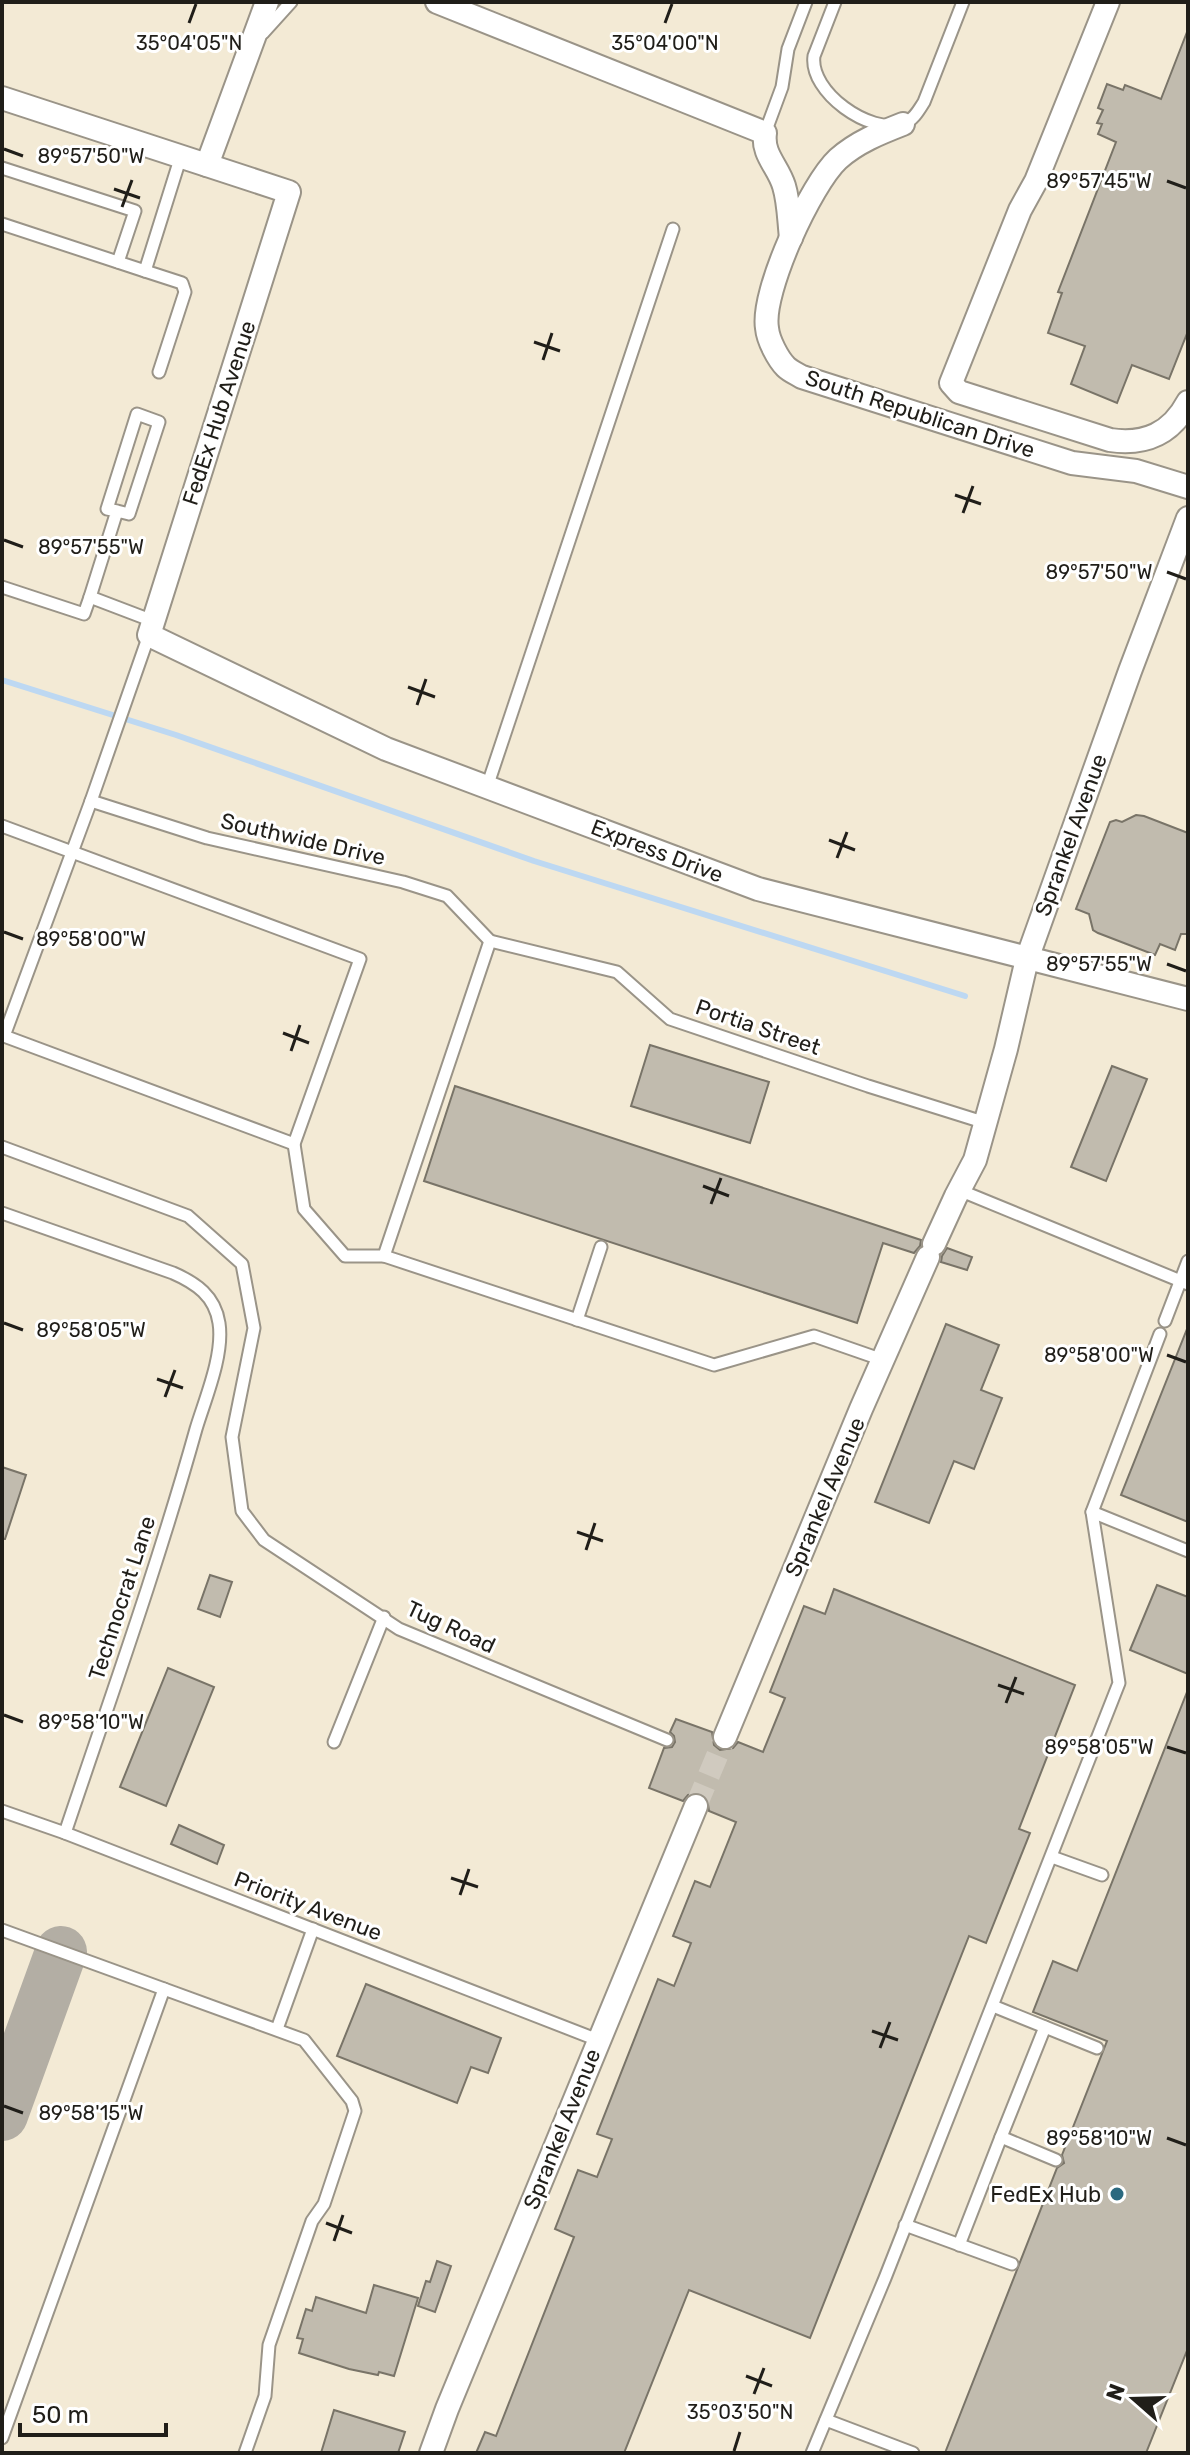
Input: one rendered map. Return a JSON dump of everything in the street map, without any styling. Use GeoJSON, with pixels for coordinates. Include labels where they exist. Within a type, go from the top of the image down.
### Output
{"type":"FeatureCollection","features":[{"type":"Feature","properties":{"kind":"street"},"geometry":{"type":"LineString","coordinates":[[2,98],[207,165],[267,2]]}},
{"type":"Feature","properties":{"kind":"street"},"geometry":{"type":"LineString","coordinates":[[437,2],[765,133],[763,143],[766,154],[783,185],[791,239]]}},
{"type":"Feature","properties":{"kind":"street"},"geometry":{"type":"LineString","coordinates":[[1108,2],[951,383],[959,392],[1110,440],[1128,442],[1140,441],[1164,431],[1188,402]]}},
{"type":"Feature","properties":{"kind":"street","name":"South Republican Drive"},"geometry":{"type":"LineString","coordinates":[[903,124],[866,140],[836,161],[808,200],[768,304],[767,329],[785,366],[817,382],[1072,463],[1136,471],[1188,487]]}},
{"type":"Feature","properties":{"kind":"street","name":"FedEx Hub Avenue"},"geometry":{"type":"LineString","coordinates":[[151,628],[289,192],[207,165]]}},
{"type":"Feature","properties":{"kind":"street","name":"Sprankel Avenue"},"geometry":{"type":"LineString","coordinates":[[725,1737],[883,1360],[975,1160],[1027,959],[1188,518]]}},
{"type":"Feature","properties":{"kind":"street","name":"Express Drive"},"geometry":{"type":"LineString","coordinates":[[151,628],[386,749],[758,889],[1188,999]]}},
{"type":"Feature","properties":{"kind":"street","name":"Sprankel Avenue"},"geometry":{"type":"LineString","coordinates":[[431,2453],[696,1806]]}},
{"type":"Feature","properties":{"kind":"lane"},"geometry":{"type":"LineString","coordinates":[[250,49],[291,2]]}},
{"type":"Feature","properties":{"kind":"lane"},"geometry":{"type":"LineString","coordinates":[[765,133],[782,87],[788,49],[806,2]]}},
{"type":"Feature","properties":{"kind":"lane"},"geometry":{"type":"LineString","coordinates":[[835,2],[812,65],[827,93],[851,113],[884,125],[903,124],[916,115],[963,2]]}},
{"type":"Feature","properties":{"kind":"lane"},"geometry":{"type":"LineString","coordinates":[[145,271],[181,156]]}},
{"type":"Feature","properties":{"kind":"lane"},"geometry":{"type":"LineString","coordinates":[[2,168],[135,211],[118,262]]}},
{"type":"Feature","properties":{"kind":"lane"},"geometry":{"type":"LineString","coordinates":[[2,224],[182,283],[185,292],[159,372]]}},
{"type":"Feature","properties":{"kind":"lane"},"geometry":{"type":"LineString","coordinates":[[487,787],[673,229]]}},
{"type":"Feature","properties":{"kind":"lane"},"geometry":{"type":"LineString","coordinates":[[137,414],[159,422],[129,514],[117,511],[107,509],[137,414]]}},
{"type":"Feature","properties":{"kind":"lane"},"geometry":{"type":"LineString","coordinates":[[2,587],[84,614],[117,511]]}},
{"type":"Feature","properties":{"kind":"lane"},"geometry":{"type":"LineString","coordinates":[[90,597],[151,628],[91,801],[3,1035],[294,1144]]}},
{"type":"Feature","properties":{"kind":"lane","name":"Southwide Drive"},"geometry":{"type":"LineString","coordinates":[[91,801],[207,838],[403,882],[447,896],[490,941]]}},
{"type":"Feature","properties":{"kind":"lane"},"geometry":{"type":"LineString","coordinates":[[2,826],[360,959],[294,1144],[304,1209],[345,1256],[384,1256],[714,1365],[814,1336],[883,1360]]}},
{"type":"Feature","properties":{"kind":"lane"},"geometry":{"type":"LineString","coordinates":[[384,1256],[490,941]]}},
{"type":"Feature","properties":{"kind":"lane","name":"Portia Street"},"geometry":{"type":"LineString","coordinates":[[490,941],[617,972],[670,1019],[986,1123]]}},
{"type":"Feature","properties":{"kind":"lane","name":"Tug Road"},"geometry":{"type":"LineString","coordinates":[[2,1147],[188,1216],[242,1264],[254,1328],[232,1437],[242,1511],[264,1540],[399,1629],[667,1740]]}},
{"type":"Feature","properties":{"kind":"lane"},"geometry":{"type":"LineString","coordinates":[[959,1190],[1184,1283]]}},
{"type":"Feature","properties":{"kind":"lane","name":"Technocrat Lane"},"geometry":{"type":"LineString","coordinates":[[2,1213],[197,1284],[212,1303],[219,1323],[218,1351],[186,1467],[65,1833]]}},
{"type":"Feature","properties":{"kind":"lane"},"geometry":{"type":"LineString","coordinates":[[577,1320],[601,1247]]}},
{"type":"Feature","properties":{"kind":"lane"},"geometry":{"type":"LineString","coordinates":[[1165,1321],[1184,1283],[1188,1261]]}},
{"type":"Feature","properties":{"kind":"lane"},"geometry":{"type":"LineString","coordinates":[[812,2453],[993,2006],[1119,1683],[1092,1512],[1160,1334]]}},
{"type":"Feature","properties":{"kind":"lane"},"geometry":{"type":"LineString","coordinates":[[1092,1512],[1188,1551]]}},
{"type":"Feature","properties":{"kind":"lane"},"geometry":{"type":"LineString","coordinates":[[334,1742],[384,1617]]}},
{"type":"Feature","properties":{"kind":"lane","name":"Priority Avenue"},"geometry":{"type":"LineString","coordinates":[[2,1811],[598,2040]]}},
{"type":"Feature","properties":{"kind":"lane"},"geometry":{"type":"LineString","coordinates":[[1052,1857],[1102,1875]]}},
{"type":"Feature","properties":{"kind":"lane"},"geometry":{"type":"LineString","coordinates":[[277,2029],[313,1929]]}},
{"type":"Feature","properties":{"kind":"lane"},"geometry":{"type":"LineString","coordinates":[[2,1930],[304,2040],[352,2101],[355,2111],[324,2204],[312,2221],[269,2345],[265,2396],[245,2453]]}},
{"type":"Feature","properties":{"kind":"lane"},"geometry":{"type":"LineString","coordinates":[[2,2438],[164,1989]]}},
{"type":"Feature","properties":{"kind":"lane"},"geometry":{"type":"LineString","coordinates":[[993,2006],[1097,2048]]}},
{"type":"Feature","properties":{"kind":"lane"},"geometry":{"type":"LineString","coordinates":[[959,2245],[1045,2027]]}},
{"type":"Feature","properties":{"kind":"lane"},"geometry":{"type":"LineString","coordinates":[[1001,2137],[1056,2160]]}},
{"type":"Feature","properties":{"kind":"lane"},"geometry":{"type":"LineString","coordinates":[[905,2225],[1012,2264]]}},
{"type":"Feature","properties":{"kind":"lane"},"geometry":{"type":"LineString","coordinates":[[826,2420],[913,2453]]}},
{"type":"Feature","properties":{"kind":"shaded area"},"geometry":{"type":"Polygon","coordinates":[[[2,2],[1188,2],[1188,2453],[2,2453],[2,2]]]}},
{"type":"Feature","properties":{"kind":"building"},"geometry":{"type":"Polygon","coordinates":[[[1187,32],[1188,331],[1169,379],[1132,365],[1117,403],[1071,384],[1085,346],[1048,333],[1062,293],[1058,292],[1116,142],[1098,134],[1102,124],[1097,123],[1103,110],[1098,108],[1107,84],[1123,90],[1125,85],[1161,99],[1187,32]]]}},
{"type":"Feature","properties":{"kind":"building"},"geometry":{"type":"Polygon","coordinates":[[[1136,815],[1188,833],[1188,934],[1181,934],[1175,950],[1160,944],[1155,955],[1098,933],[1093,930],[1089,914],[1076,909],[1110,822],[1122,822],[1136,815]]]}},
{"type":"Feature","properties":{"kind":"building"},"geometry":{"type":"Polygon","coordinates":[[[650,1045],[769,1082],[750,1143],[631,1106],[650,1045]]]}},
{"type":"Feature","properties":{"kind":"building"},"geometry":{"type":"Polygon","coordinates":[[[1112,1066],[1147,1079],[1106,1181],[1071,1167],[1112,1066]]]}},
{"type":"Feature","properties":{"kind":"building"},"geometry":{"type":"Polygon","coordinates":[[[455,1086],[921,1240],[920,1246],[914,1253],[883,1243],[857,1323],[424,1181],[455,1086]]]}},
{"type":"Feature","properties":{"kind":"building"},"geometry":{"type":"Polygon","coordinates":[[[947,1248],[972,1257],[967,1270],[941,1262],[947,1248]]]}},
{"type":"Feature","properties":{"kind":"building"},"geometry":{"type":"Polygon","coordinates":[[[946,1324],[999,1345],[981,1390],[1002,1398],[974,1469],[954,1461],[929,1523],[875,1502],[946,1324]]]}},
{"type":"Feature","properties":{"kind":"building"},"geometry":{"type":"Polygon","coordinates":[[[1188,1330],[1188,1522],[1121,1495],[1188,1330]]]}},
{"type":"Feature","properties":{"kind":"building"},"geometry":{"type":"Polygon","coordinates":[[[2,1467],[26,1475],[5,1539],[2,1539],[2,1467]]]}},
{"type":"Feature","properties":{"kind":"building"},"geometry":{"type":"Polygon","coordinates":[[[210,1575],[232,1582],[220,1617],[198,1609],[210,1575]]]}},
{"type":"Feature","properties":{"kind":"building"},"geometry":{"type":"Polygon","coordinates":[[[1157,1585],[1188,1597],[1188,1674],[1130,1650],[1157,1585]]]}},
{"type":"Feature","properties":{"kind":"building"},"geometry":{"type":"Polygon","coordinates":[[[834,1589],[1075,1685],[1019,1829],[1030,1833],[986,1943],[969,1936],[810,2338],[689,2290],[624,2453],[476,2453],[485,2432],[496,2436],[574,2237],[555,2229],[578,2170],[597,2177],[612,2139],[597,2134],[658,1979],[674,1986],[691,1943],[673,1936],[695,1881],[710,1887],[736,1822],[709,1811],[707,1798],[701,1793],[688,1795],[683,1801],[649,1788],[664,1748],[672,1747],[675,1742],[670,1732],[676,1719],[712,1732],[714,1745],[720,1750],[733,1748],[738,1742],[763,1752],[785,1698],[770,1692],[804,1606],[825,1614],[834,1589]]]}},
{"type":"Feature","properties":{"kind":"building"},"geometry":{"type":"Polygon","coordinates":[[[168,1668],[214,1687],[166,1806],[120,1787],[168,1668]]]}},
{"type":"Feature","properties":{"kind":"building","name":"FedEx Hub"},"geometry":{"type":"Polygon","coordinates":[[[1187,1692],[1188,2348],[1146,2453],[945,2453],[1057,2168],[1064,2163],[1062,2155],[1107,2041],[1033,2012],[1053,1961],[1077,1971],[1187,1692]]]}},
{"type":"Feature","properties":{"kind":"building"},"geometry":{"type":"Polygon","coordinates":[[[179,1825],[224,1845],[217,1864],[171,1844],[179,1825]]]}},
{"type":"Feature","properties":{"kind":"building"},"geometry":{"type":"Polygon","coordinates":[[[366,1984],[501,2038],[488,2073],[471,2067],[457,2103],[337,2056],[366,1984]]]}},
{"type":"Feature","properties":{"kind":"building"},"geometry":{"type":"Polygon","coordinates":[[[437,2261],[451,2266],[435,2312],[418,2306],[437,2261]]]}},
{"type":"Feature","properties":{"kind":"building"},"geometry":{"type":"Polygon","coordinates":[[[374,2285],[418,2298],[394,2376],[349,2369],[299,2353],[303,2339],[297,2338],[306,2309],[312,2311],[316,2297],[366,2313],[374,2285]]]}},
{"type":"Feature","properties":{"kind":"building"},"geometry":{"type":"Polygon","coordinates":[[[334,2410],[405,2432],[398,2453],[321,2453],[334,2410]]]}},
{"type":"Feature","properties":{"kind":"waterway"},"geometry":{"type":"LineString","coordinates":[[2,680],[176,735],[534,861],[965,996]]}},
{"type":"Feature","properties":{"kind":"taxiway"},"geometry":{"type":"LineString","coordinates":[[2,2115],[61,1952]]}},
{"type":"Feature","properties":{"kind":"tunnel"},"geometry":{"type":"LineString","coordinates":[[696,1806],[725,1737]]}},
{"type":"Feature","properties":{"kind":"place","name":"FedEx Hub"},"geometry":{"type":"Point","coordinates":[1117,2194]}}]}
